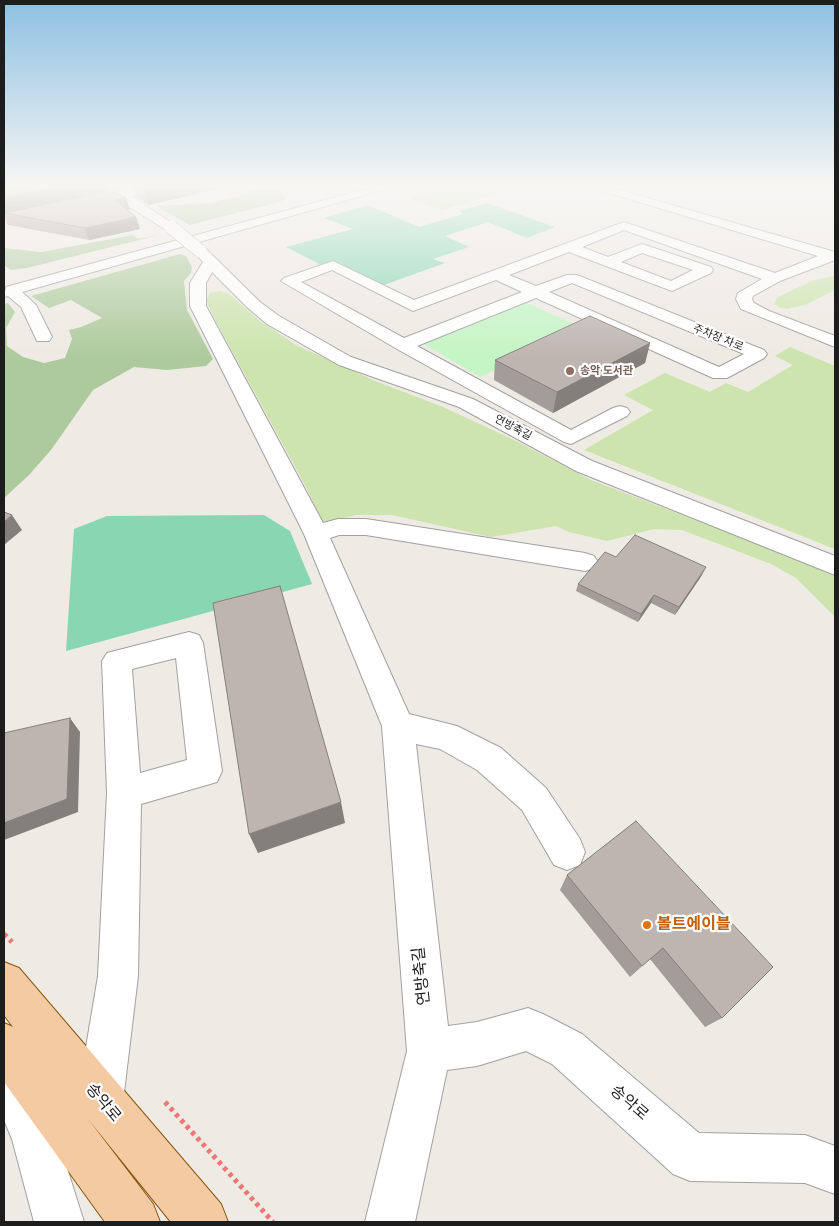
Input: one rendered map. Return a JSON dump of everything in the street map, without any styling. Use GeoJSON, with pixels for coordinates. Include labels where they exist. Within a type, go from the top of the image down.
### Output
{"type":"FeatureCollection","features":[{"type":"Feature","properties":{"kind":"main road","name":"송악로"},"geometry":{"type":"LineString","coordinates":[[4,983],[100,1101],[203,1222]]}},
{"type":"Feature","properties":{"kind":"main road"},"geometry":{"type":"LineString","coordinates":[[4,1044],[135,1222]]}},
{"type":"Feature","properties":{"kind":"street"},"geometry":{"type":"LineString","coordinates":[[6,288],[166,243]]}},
{"type":"Feature","properties":{"kind":"street"},"geometry":{"type":"LineString","coordinates":[[6,288],[175,243]]}},
{"type":"Feature","properties":{"kind":"street"},"geometry":{"type":"LineString","coordinates":[[191,243],[206,256]]}},
{"type":"Feature","properties":{"kind":"street"},"geometry":{"type":"LineString","coordinates":[[579,243],[413,306],[333,266],[289,281],[572,438],[620,412]]}},
{"type":"Feature","properties":{"kind":"street"},"geometry":{"type":"LineString","coordinates":[[674,243],[775,278]]}},
{"type":"Feature","properties":{"kind":"street"},"geometry":{"type":"LineString","coordinates":[[793,243],[834,255]]}},
{"type":"Feature","properties":{"kind":"street"},"geometry":{"type":"LineString","coordinates":[[569,247],[608,262],[672,286],[706,270],[642,248],[608,262]]}},
{"type":"Feature","properties":{"kind":"street"},"geometry":{"type":"LineString","coordinates":[[834,255],[775,278],[746,293],[744,299],[747,306],[763,314],[835,342]]}},
{"type":"Feature","properties":{"kind":"street","name":"연방축길"},"geometry":{"type":"LineString","coordinates":[[390,1222],[429,1051],[398,726],[316,534],[198,306],[198,283],[206,256],[254,305],[272,320],[344,361],[466,403],[584,466],[835,566]]}},
{"type":"Feature","properties":{"kind":"street","name":"주차장 차로"},"geometry":{"type":"LineString","coordinates":[[403,345],[536,292],[572,278],[758,354],[720,374],[536,292],[496,275]]}},
{"type":"Feature","properties":{"kind":"street"},"geometry":{"type":"LineString","coordinates":[[6,288],[28,305],[43,337]]}},
{"type":"Feature","properties":{"kind":"street"},"geometry":{"type":"LineString","coordinates":[[440,395],[471,382]]}},
{"type":"Feature","properties":{"kind":"street"},"geometry":{"type":"LineString","coordinates":[[316,534],[338,527],[366,527],[585,562]]}},
{"type":"Feature","properties":{"kind":"street"},"geometry":{"type":"LineString","coordinates":[[398,726],[446,736],[489,759],[534,800],[567,852]]}},
{"type":"Feature","properties":{"kind":"street"},"geometry":{"type":"LineString","coordinates":[[100,1101],[118,976],[124,792]]}},
{"type":"Feature","properties":{"kind":"street","name":"송악로"},"geometry":{"type":"LineString","coordinates":[[429,1051],[477,1044],[528,1029],[568,1049],[690,1156],[805,1159],[835,1170]]}},
{"type":"Feature","properties":{"kind":"street"},"geometry":{"type":"LineString","coordinates":[[4,1068],[35,1137],[59,1222]]}},
{"type":"Feature","properties":{"kind":"green space"},"geometry":{"type":"Polygon","coordinates":[[[89,243],[126,243],[27,268],[11,270],[4,265],[4,248],[41,252],[89,243]]]}},
{"type":"Feature","properties":{"kind":"green space"},"geometry":{"type":"Polygon","coordinates":[[[300,243],[461,243],[469,247],[433,259],[445,263],[370,290],[286,247],[300,243]]]}},
{"type":"Feature","properties":{"kind":"green space"},"geometry":{"type":"Polygon","coordinates":[[[180,254],[186,256],[192,267],[191,273],[184,281],[187,310],[213,359],[206,366],[167,370],[134,367],[93,390],[51,450],[29,475],[4,498],[4,304],[8,303],[15,312],[6,328],[7,346],[23,357],[44,363],[65,358],[72,339],[69,330],[102,318],[71,300],[49,308],[31,296],[180,254]]]}},
{"type":"Feature","properties":{"kind":"green space"},"geometry":{"type":"Polygon","coordinates":[[[835,276],[835,290],[805,305],[787,309],[778,307],[774,303],[778,297],[814,280],[835,276]]]}},
{"type":"Feature","properties":{"kind":"green space"},"geometry":{"type":"Polygon","coordinates":[[[220,291],[229,294],[260,321],[296,345],[375,381],[443,407],[514,440],[591,480],[705,524],[726,529],[835,573],[835,617],[796,578],[771,564],[682,530],[654,529],[607,541],[569,532],[556,526],[491,537],[392,515],[356,515],[323,523],[305,485],[212,314],[206,300],[210,293],[220,291]]]}},
{"type":"Feature","properties":{"kind":"green space"},"geometry":{"type":"Polygon","coordinates":[[[527,303],[584,328],[480,377],[424,344],[527,303]]]}},
{"type":"Feature","properties":{"kind":"green space"},"geometry":{"type":"Polygon","coordinates":[[[790,347],[835,366],[835,549],[584,450],[653,410],[624,395],[665,373],[710,392],[726,383],[748,392],[793,365],[775,356],[790,347]]]}},
{"type":"Feature","properties":{"kind":"green space"},"geometry":{"type":"Polygon","coordinates":[[[264,515],[290,531],[312,584],[66,651],[74,529],[107,516],[264,515]]]}},
{"type":"Feature","properties":{"kind":"building"},"geometry":{"type":"Polygon","coordinates":[[[590,316],[650,343],[557,392],[495,360],[590,316]]]}},
{"type":"Feature","properties":{"kind":"building"},"geometry":{"type":"Polygon","coordinates":[[[4,512],[12,515],[4,522],[4,512]]]}},
{"type":"Feature","properties":{"kind":"building"},"geometry":{"type":"Polygon","coordinates":[[[635,535],[706,567],[679,607],[654,595],[641,614],[578,584],[605,552],[616,557],[635,535]]]}},
{"type":"Feature","properties":{"kind":"building"},"geometry":{"type":"Polygon","coordinates":[[[280,586],[341,802],[249,834],[213,603],[280,586]]]}},
{"type":"Feature","properties":{"kind":"building"},"geometry":{"type":"Polygon","coordinates":[[[70,718],[67,799],[4,823],[4,733],[70,718]]]}},
{"type":"Feature","properties":{"kind":"building","name":"볼트에이블"},"geometry":{"type":"Polygon","coordinates":[[[636,821],[773,967],[722,1018],[663,948],[642,966],[567,875],[636,821]]]}},
{"type":"Feature","properties":{"kind":"place","name":"송악 도서관"},"geometry":{"type":"Point","coordinates":[570,371]}},
{"type":"Feature","properties":{"kind":"place","name":"볼트에이블"},"geometry":{"type":"Point","coordinates":[647,925]}}]}
